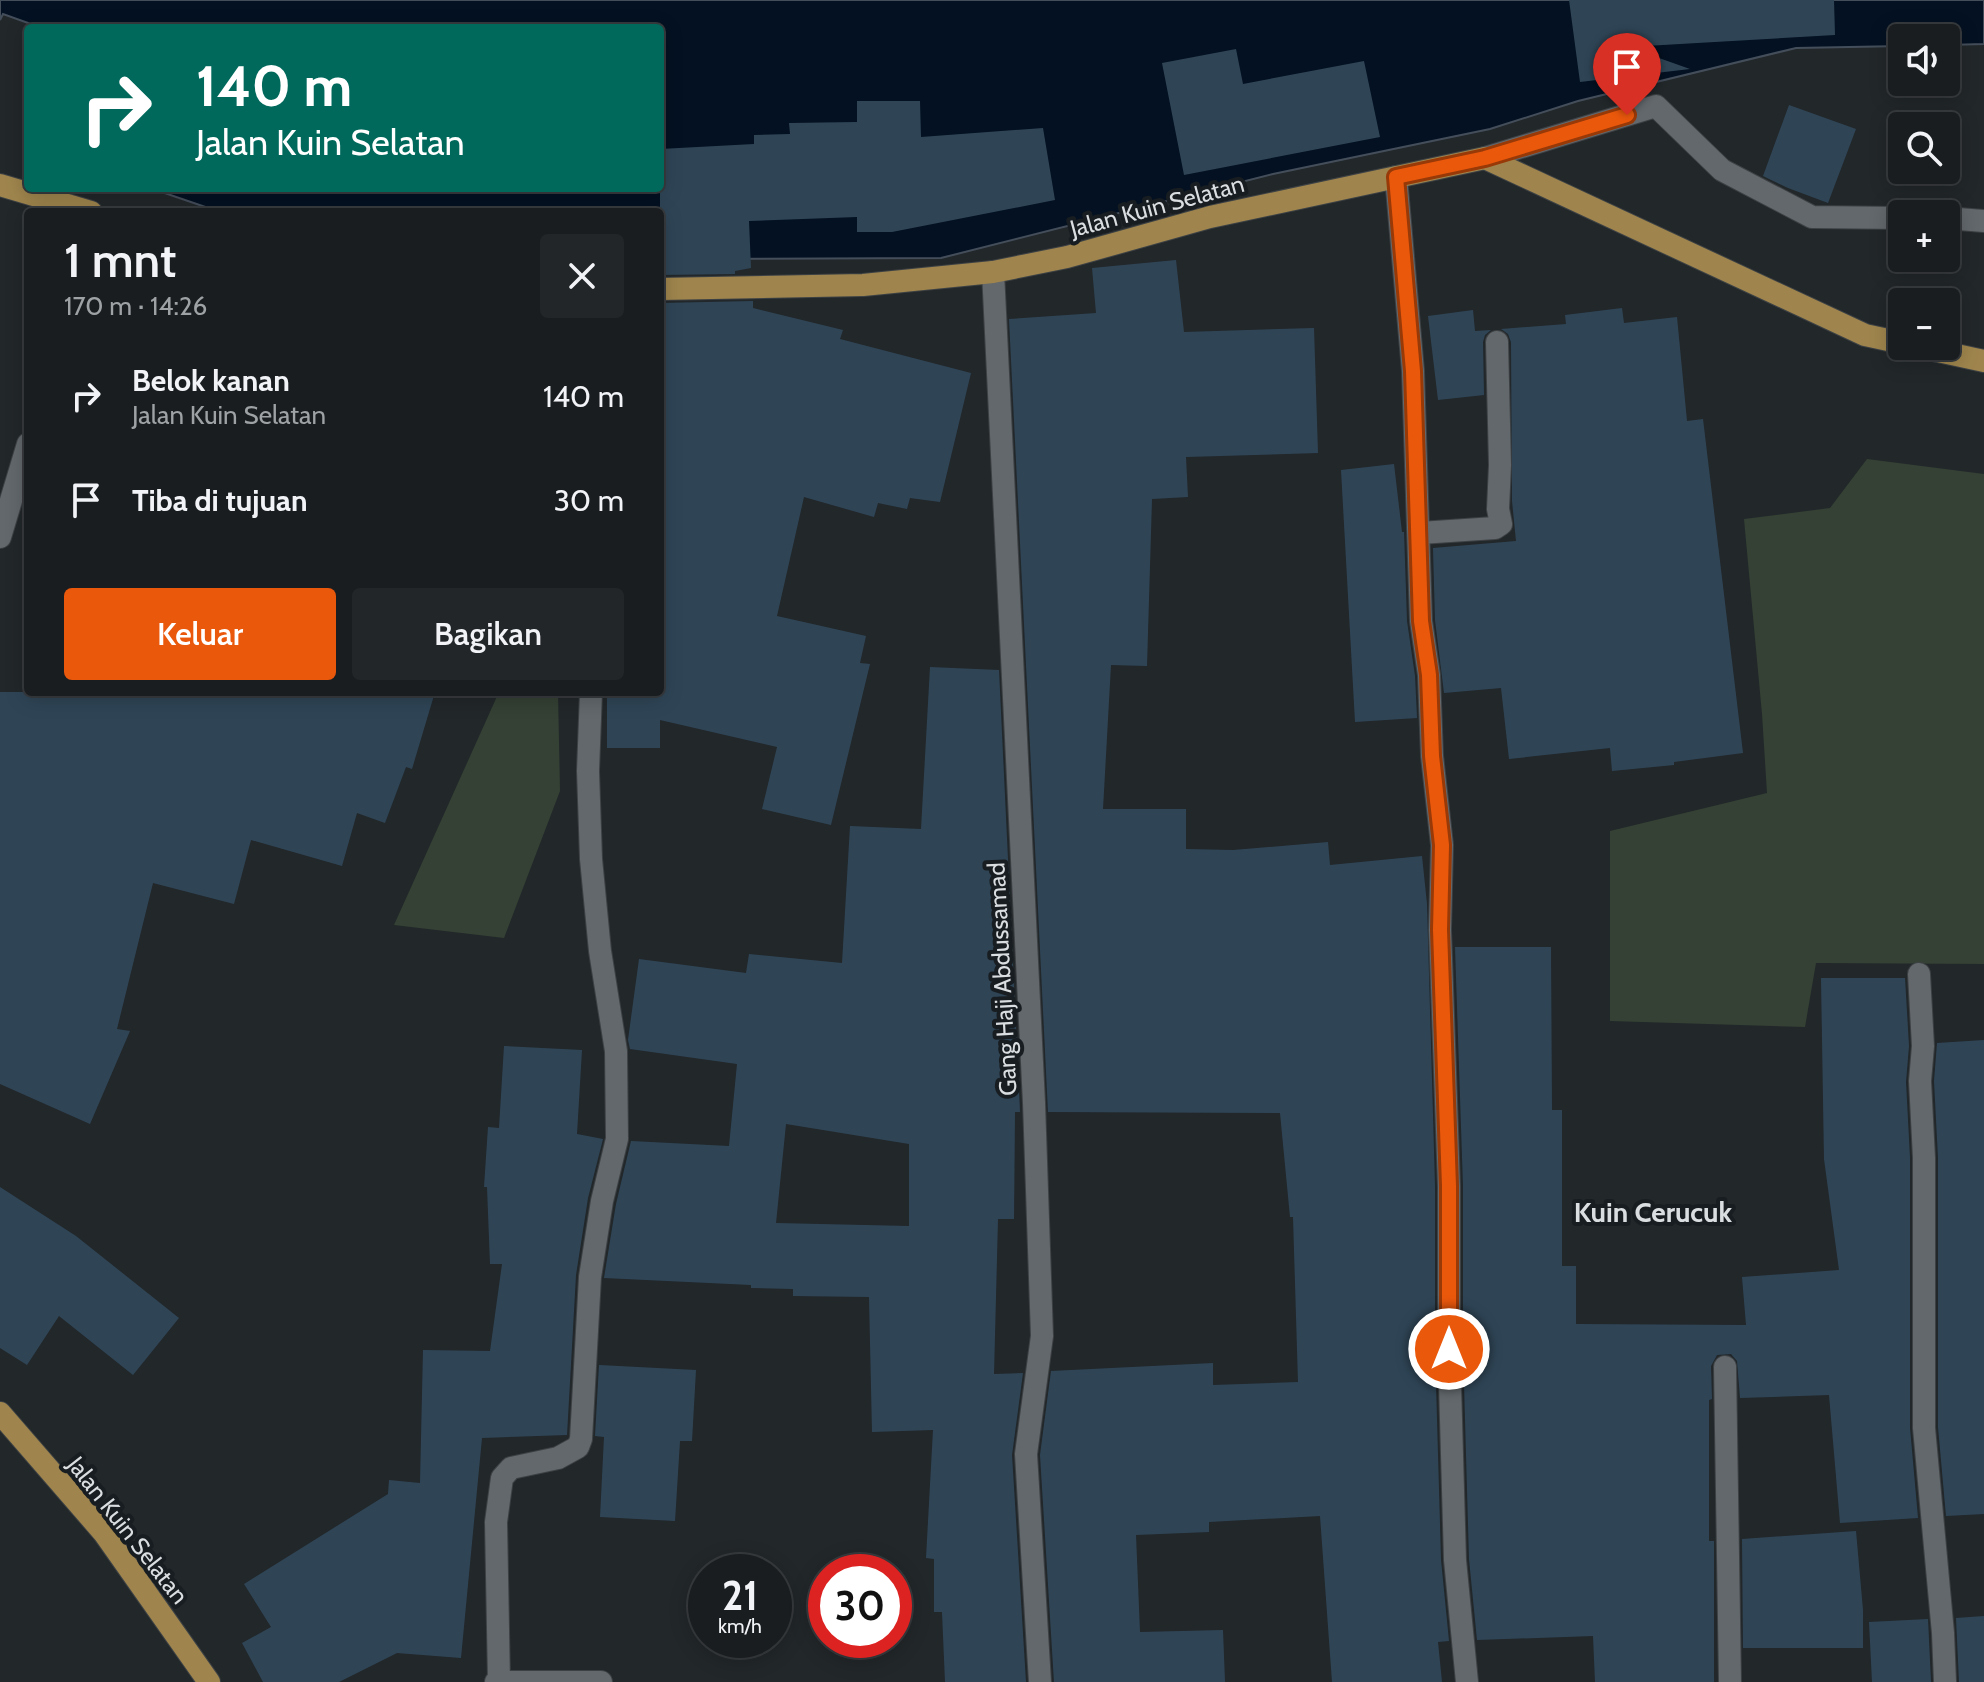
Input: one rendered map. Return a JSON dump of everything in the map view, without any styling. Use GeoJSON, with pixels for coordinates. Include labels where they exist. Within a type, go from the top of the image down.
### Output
{"type":"FeatureCollection","features":[{"type":"Feature","properties":{"kind":"main road","name":"Jalan Kuin Selatan"},"geometry":{"type":"LineString","coordinates":[[664,289],[863,285],[993,272],[1067,257],[1210,217],[1485,158]]}},
{"type":"Feature","properties":{"kind":"main road"},"geometry":{"type":"LineString","coordinates":[[1485,158],[1865,335],[1888,340]]}},
{"type":"Feature","properties":{"kind":"main road"},"geometry":{"type":"LineString","coordinates":[[0,185],[78,208]]}},
{"type":"Feature","properties":{"kind":"main road"},"geometry":{"type":"LineString","coordinates":[[1960,356],[1984,361]]}},
{"type":"Feature","properties":{"kind":"main road","name":"Jalan Kuin Selatan"},"geometry":{"type":"LineString","coordinates":[[0,1413],[104,1533],[209,1682]]}},
{"type":"Feature","properties":{"kind":"street","name":"Jalan Kuin Selatan"},"geometry":{"type":"LineString","coordinates":[[1485,158],[1656,106],[1722,170],[1812,217],[1888,218]]}},
{"type":"Feature","properties":{"kind":"street"},"geometry":{"type":"LineString","coordinates":[[1396,177],[1413,371],[1421,621],[1429,675],[1432,756],[1442,845],[1440,930],[1449,1186],[1449,1379],[1455,1560],[1467,1682]]}},
{"type":"Feature","properties":{"kind":"street"},"geometry":{"type":"LineString","coordinates":[[1960,219],[1984,221]]}},
{"type":"Feature","properties":{"kind":"street","name":"Gang Haji Abdussamad"},"geometry":{"type":"LineString","coordinates":[[993,272],[1034,1103],[1042,1336],[1026,1454],[1040,1682]]}},
{"type":"Feature","properties":{"kind":"street"},"geometry":{"type":"LineString","coordinates":[[1420,533],[1495,528],[1501,524],[1498,509],[1497,342]]}},
{"type":"Feature","properties":{"kind":"street"},"geometry":{"type":"LineString","coordinates":[[0,537],[24,457]]}},
{"type":"Feature","properties":{"kind":"street"},"geometry":{"type":"LineString","coordinates":[[591,696],[588,771],[591,859],[600,951],[616,1051],[617,1139],[602,1201],[590,1277],[581,1439],[578,1447],[558,1458],[511,1468],[502,1478],[496,1522],[498,1682],[601,1682]]}},
{"type":"Feature","properties":{"kind":"street"},"geometry":{"type":"LineString","coordinates":[[1919,974],[1923,1046],[1920,1081],[1924,1158],[1924,1428],[1945,1682]]}},
{"type":"Feature","properties":{"kind":"street"},"geometry":{"type":"LineString","coordinates":[[1725,1367],[1730,1682]]}},
{"type":"Feature","properties":{"kind":"green space"},"geometry":{"type":"Polygon","coordinates":[[[1867,459],[1984,474],[1984,964],[1816,963],[1805,1027],[1610,1021],[1610,831],[1767,793],[1744,519],[1830,508],[1867,459]]]}},
{"type":"Feature","properties":{"kind":"green space"},"geometry":{"type":"Polygon","coordinates":[[[497,696],[558,696],[560,791],[504,938],[394,925],[497,696]]]}},
{"type":"Feature","properties":{"kind":"water"},"geometry":{"type":"Polygon","coordinates":[[[0,0],[1984,0],[1984,44],[1960,45],[1960,24],[1888,24],[1888,46],[1796,48],[1578,101],[1490,129],[1273,174],[941,258],[665,259],[664,208],[208,208],[162,192],[664,192],[664,24],[31,24],[3,14],[0,20],[0,0]]]}},
{"type":"Feature","properties":{"kind":"building"},"geometry":{"type":"Polygon","coordinates":[[[1569,0],[1834,0],[1835,35],[1628,47],[1690,69],[1580,82],[1569,0]]]}},
{"type":"Feature","properties":{"kind":"building"},"geometry":{"type":"Polygon","coordinates":[[[1236,49],[1243,84],[1364,61],[1380,137],[1184,175],[1162,63],[1236,49]]]}},
{"type":"Feature","properties":{"kind":"building"},"geometry":{"type":"Polygon","coordinates":[[[857,101],[920,101],[921,137],[1043,128],[1055,200],[892,232],[857,232],[857,217],[749,221],[751,268],[735,271],[735,274],[664,275],[664,208],[660,208],[660,192],[664,192],[664,149],[754,144],[754,135],[790,134],[789,123],[857,122],[857,101]]]}},
{"type":"Feature","properties":{"kind":"building"},"geometry":{"type":"Polygon","coordinates":[[[1789,105],[1856,129],[1828,203],[1763,176],[1789,105]]]}},
{"type":"Feature","properties":{"kind":"building"},"geometry":{"type":"Polygon","coordinates":[[[1176,260],[1184,332],[1314,328],[1318,453],[1186,457],[1188,497],[1152,499],[1147,666],[1111,665],[1103,809],[1186,809],[1186,849],[1233,850],[1328,842],[1330,865],[1422,856],[1427,904],[1435,1186],[1435,1349],[1441,1560],[1449,1641],[1438,1642],[1442,1682],[1332,1682],[1320,1516],[1209,1522],[1209,1532],[1136,1535],[1140,1632],[1223,1630],[1225,1682],[1054,1682],[1040,1455],[1051,1371],[1213,1363],[1213,1385],[1298,1382],[1293,1217],[1290,1217],[1280,1113],[1048,1112],[1009,319],[1096,313],[1092,268],[1176,260]]]}},
{"type":"Feature","properties":{"kind":"building"},"geometry":{"type":"Polygon","coordinates":[[[753,301],[753,308],[843,330],[840,339],[971,373],[940,502],[910,498],[907,509],[878,503],[874,517],[804,497],[777,616],[866,636],[860,663],[870,664],[831,825],[762,809],[777,747],[660,720],[660,748],[607,748],[607,696],[664,696],[664,303],[753,301]]]}},
{"type":"Feature","properties":{"kind":"building"},"geometry":{"type":"Polygon","coordinates":[[[1622,308],[1624,323],[1677,317],[1687,421],[1703,419],[1743,753],[1674,762],[1674,765],[1612,771],[1610,748],[1509,759],[1501,688],[1444,693],[1435,620],[1433,548],[1516,541],[1512,501],[1511,342],[1508,334],[1501,329],[1566,324],[1565,315],[1622,308]]]}},
{"type":"Feature","properties":{"kind":"building"},"geometry":{"type":"Polygon","coordinates":[[[1473,310],[1475,331],[1491,330],[1483,342],[1484,395],[1438,400],[1428,316],[1473,310]]]}},
{"type":"Feature","properties":{"kind":"building"},"geometry":{"type":"Polygon","coordinates":[[[1394,464],[1404,532],[1407,621],[1417,718],[1355,722],[1341,470],[1394,464]]]}},
{"type":"Feature","properties":{"kind":"building"},"geometry":{"type":"Polygon","coordinates":[[[930,667],[999,670],[1020,1112],[1015,1112],[1014,1219],[998,1219],[994,1374],[1023,1373],[1012,1455],[1026,1682],[945,1682],[942,1612],[934,1612],[934,1559],[926,1558],[933,1430],[872,1432],[869,1297],[793,1296],[793,1289],[751,1288],[751,1285],[604,1278],[616,1204],[631,1141],[729,1146],[737,1064],[630,1049],[628,1040],[639,959],[746,973],[749,954],[842,963],[850,826],[921,829],[930,667]],[[786,1124],[776,1223],[909,1226],[909,1144],[786,1124]]]}},
{"type":"Feature","properties":{"kind":"building"},"geometry":{"type":"Polygon","coordinates":[[[0,692],[24,692],[24,696],[434,696],[412,769],[406,767],[385,823],[357,813],[342,866],[251,840],[234,904],[153,883],[117,1029],[130,1031],[90,1124],[0,1084],[0,692]]]}},
{"type":"Feature","properties":{"kind":"building"},"geometry":{"type":"Polygon","coordinates":[[[1455,947],[1551,947],[1552,1110],[1562,1110],[1562,1266],[1576,1266],[1576,1324],[1746,1325],[1742,1277],[1839,1270],[1824,1159],[1821,978],[1905,978],[1909,1046],[1906,1082],[1910,1158],[1910,1428],[1918,1518],[1840,1523],[1829,1395],[1740,1398],[1737,1361],[1731,1354],[1717,1355],[1711,1366],[1712,1399],[1709,1400],[1709,1541],[1714,1541],[1714,1682],[1595,1682],[1593,1636],[1477,1640],[1469,1559],[1463,1349],[1463,1186],[1455,947]]]}},
{"type":"Feature","properties":{"kind":"building"},"geometry":{"type":"Polygon","coordinates":[[[1984,1040],[1984,1514],[1946,1516],[1938,1427],[1938,1158],[1934,1081],[1937,1043],[1984,1040]]]}},
{"type":"Feature","properties":{"kind":"building"},"geometry":{"type":"Polygon","coordinates":[[[504,1046],[582,1050],[577,1134],[603,1139],[588,1198],[576,1275],[567,1435],[482,1438],[461,1658],[397,1653],[339,1682],[263,1682],[242,1643],[271,1627],[244,1584],[388,1494],[389,1480],[420,1483],[423,1350],[490,1351],[502,1264],[490,1264],[487,1187],[484,1187],[488,1127],[499,1128],[504,1046]]]}},
{"type":"Feature","properties":{"kind":"building"},"geometry":{"type":"Polygon","coordinates":[[[0,1187],[76,1236],[179,1318],[133,1375],[59,1316],[27,1365],[0,1348],[0,1187]]]}},
{"type":"Feature","properties":{"kind":"building"},"geometry":{"type":"Polygon","coordinates":[[[599,1365],[696,1370],[692,1441],[680,1441],[675,1521],[600,1517],[604,1437],[595,1436],[599,1365]]]}},
{"type":"Feature","properties":{"kind":"building"},"geometry":{"type":"Polygon","coordinates":[[[1856,1531],[1863,1648],[1743,1648],[1742,1539],[1856,1531]]]}},
{"type":"Feature","properties":{"kind":"building"},"geometry":{"type":"Polygon","coordinates":[[[1984,1616],[1984,1682],[1959,1682],[1956,1618],[1984,1616]]]}},
{"type":"Feature","properties":{"kind":"building"},"geometry":{"type":"Polygon","coordinates":[[[1928,1619],[1931,1682],[1872,1682],[1869,1622],[1928,1619]]]}},
{"type":"Feature","properties":{"kind":"district","name":"Kuin Cerucuk"},"geometry":{"type":"Point","coordinates":[1653,1212]}},
{"type":"Feature","properties":{"kind":"route"},"geometry":{"type":"LineString","coordinates":[[1449,1349],[1449,1186],[1440,930],[1442,845],[1432,756],[1429,675],[1421,621],[1413,371],[1396,177],[1485,158],[1627,115]]}}]}
